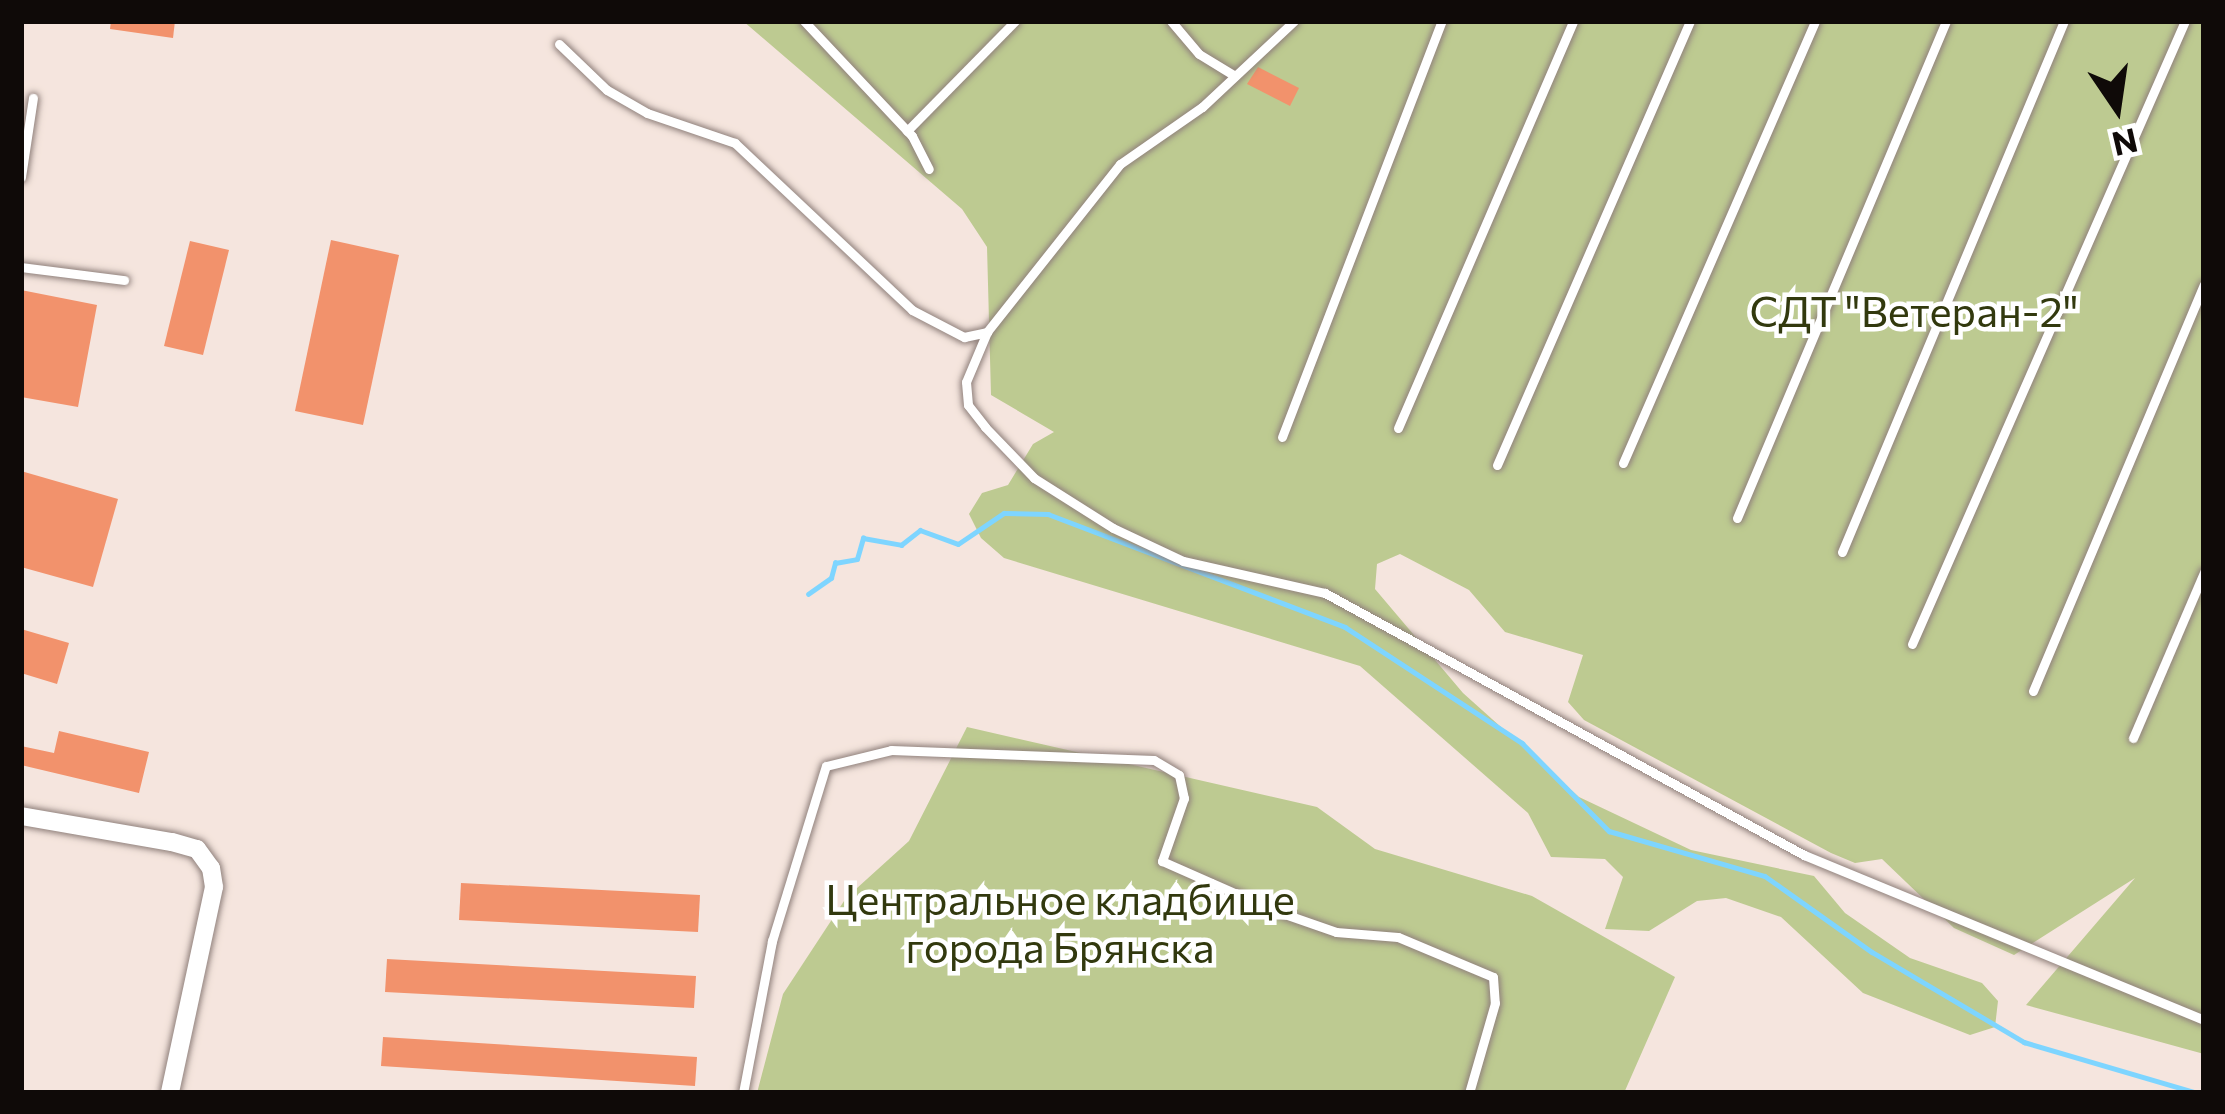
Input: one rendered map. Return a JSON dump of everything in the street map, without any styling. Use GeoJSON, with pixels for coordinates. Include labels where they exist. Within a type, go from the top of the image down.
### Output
{"type":"FeatureCollection","features":[{"type":"Feature","properties":{"kind":"street"},"geometry":{"type":"LineString","coordinates":[[21,816],[172,842],[197,849],[211,868],[214,887],[170,1093]]}},
{"type":"Feature","properties":{"kind":"lane"},"geometry":{"type":"LineString","coordinates":[[804,21],[908,130],[929,169]]}},
{"type":"Feature","properties":{"kind":"lane"},"geometry":{"type":"LineString","coordinates":[[908,130],[1015,21]]}},
{"type":"Feature","properties":{"kind":"lane"},"geometry":{"type":"LineString","coordinates":[[1174,21],[1199,55],[1235,76]]}},
{"type":"Feature","properties":{"kind":"lane"},"geometry":{"type":"LineString","coordinates":[[1294,21],[1235,76],[1120,164],[987,332],[966,382],[968,405],[1034,478],[1113,527],[1183,561],[1325,593],[1804,854],[2204,1020]]}},
{"type":"Feature","properties":{"kind":"lane"},"geometry":{"type":"LineString","coordinates":[[1282,437],[1442,21]]}},
{"type":"Feature","properties":{"kind":"lane"},"geometry":{"type":"LineString","coordinates":[[1398,428],[1573,21]]}},
{"type":"Feature","properties":{"kind":"lane"},"geometry":{"type":"LineString","coordinates":[[1497,465],[1690,21]]}},
{"type":"Feature","properties":{"kind":"lane"},"geometry":{"type":"LineString","coordinates":[[1623,463],[1815,21]]}},
{"type":"Feature","properties":{"kind":"lane"},"geometry":{"type":"LineString","coordinates":[[1737,518],[1946,21]]}},
{"type":"Feature","properties":{"kind":"lane"},"geometry":{"type":"LineString","coordinates":[[1843,552],[2064,21]]}},
{"type":"Feature","properties":{"kind":"lane"},"geometry":{"type":"LineString","coordinates":[[1912,644],[2186,21]]}},
{"type":"Feature","properties":{"kind":"lane"},"geometry":{"type":"LineString","coordinates":[[559,44],[607,90],[647,113],[735,143],[912,310],[964,337],[987,332]]}},
{"type":"Feature","properties":{"kind":"lane"},"geometry":{"type":"LineString","coordinates":[[21,177],[33,98]]}},
{"type":"Feature","properties":{"kind":"lane"},"geometry":{"type":"LineString","coordinates":[[21,267],[124,280]]}},
{"type":"Feature","properties":{"kind":"lane"},"geometry":{"type":"LineString","coordinates":[[2033,691],[2204,285]]}},
{"type":"Feature","properties":{"kind":"lane"},"geometry":{"type":"LineString","coordinates":[[2133,738],[2204,572]]}},
{"type":"Feature","properties":{"kind":"lane"},"geometry":{"type":"LineString","coordinates":[[743,1093],[772,941],[826,766],[891,750],[1154,760],[1179,775],[1184,798],[1162,861],[1273,910],[1336,932],[1398,938],[1492,977],[1495,1003],[1469,1093]]}},
{"type":"Feature","properties":{"kind":"green space","name":"СДТ \"Ветеран-2\""},"geometry":{"type":"Polygon","coordinates":[[[743,21],[2204,21],[2204,1054],[2026,1005],[2135,878],[2014,955],[1954,928],[1882,859],[1855,863],[1831,853],[1584,720],[1568,702],[1583,655],[1505,632],[1469,590],[1400,554],[1377,564],[1375,589],[1463,693],[1579,797],[1691,850],[1814,876],[1845,913],[1910,958],[1982,983],[1998,1001],[1995,1027],[1970,1035],[1863,993],[1781,917],[1726,898],[1697,901],[1649,931],[1605,929],[1623,877],[1605,859],[1551,857],[1528,813],[1360,666],[1004,558],[981,538],[969,514],[982,493],[1008,485],[1033,444],[1054,432],[991,395],[987,247],[962,209],[743,21]]]}},
{"type":"Feature","properties":{"kind":"green space","name":"Центральное кладбище города Брянска"},"geometry":{"type":"Polygon","coordinates":[[[967,727],[1317,807],[1375,849],[1532,896],[1675,977],[1624,1093],[757,1093],[783,994],[846,898],[909,841],[967,727]]]}},
{"type":"Feature","properties":{"kind":"building"},"geometry":{"type":"Polygon","coordinates":[[[111,21],[175,21],[173,38],[110,29],[111,21]]]}},
{"type":"Feature","properties":{"kind":"building"},"geometry":{"type":"Polygon","coordinates":[[[1258,67],[1299,88],[1290,106],[1247,84],[1258,67]]]}},
{"type":"Feature","properties":{"kind":"building"},"geometry":{"type":"Polygon","coordinates":[[[331,240],[399,255],[363,425],[295,411],[331,240]]]}},
{"type":"Feature","properties":{"kind":"building"},"geometry":{"type":"Polygon","coordinates":[[[190,241],[229,250],[203,355],[164,346],[190,241]]]}},
{"type":"Feature","properties":{"kind":"building"},"geometry":{"type":"Polygon","coordinates":[[[21,290],[97,305],[78,407],[21,397],[21,290]]]}},
{"type":"Feature","properties":{"kind":"building"},"geometry":{"type":"Polygon","coordinates":[[[21,471],[118,499],[93,587],[21,567],[21,471]]]}},
{"type":"Feature","properties":{"kind":"building"},"geometry":{"type":"Polygon","coordinates":[[[21,629],[69,643],[57,684],[21,673],[21,629]]]}},
{"type":"Feature","properties":{"kind":"building"},"geometry":{"type":"Polygon","coordinates":[[[59,731],[149,752],[139,793],[21,765],[21,746],[54,753],[59,731]]]}},
{"type":"Feature","properties":{"kind":"building"},"geometry":{"type":"Polygon","coordinates":[[[461,883],[700,895],[698,932],[459,920],[461,883]]]}},
{"type":"Feature","properties":{"kind":"building"},"geometry":{"type":"Polygon","coordinates":[[[387,959],[696,976],[694,1008],[385,992],[387,959]]]}},
{"type":"Feature","properties":{"kind":"building"},"geometry":{"type":"Polygon","coordinates":[[[383,1037],[697,1057],[695,1086],[381,1066],[383,1037]]]}},
{"type":"Feature","properties":{"kind":"waterway"},"geometry":{"type":"LineString","coordinates":[[808,594],[831,578],[835,563],[857,559],[863,538],[901,545],[920,530],[958,544],[1004,513],[1048,514],[1345,627],[1522,743],[1609,831],[1765,876],[1872,952],[2024,1042],[2197,1093]]}}]}
